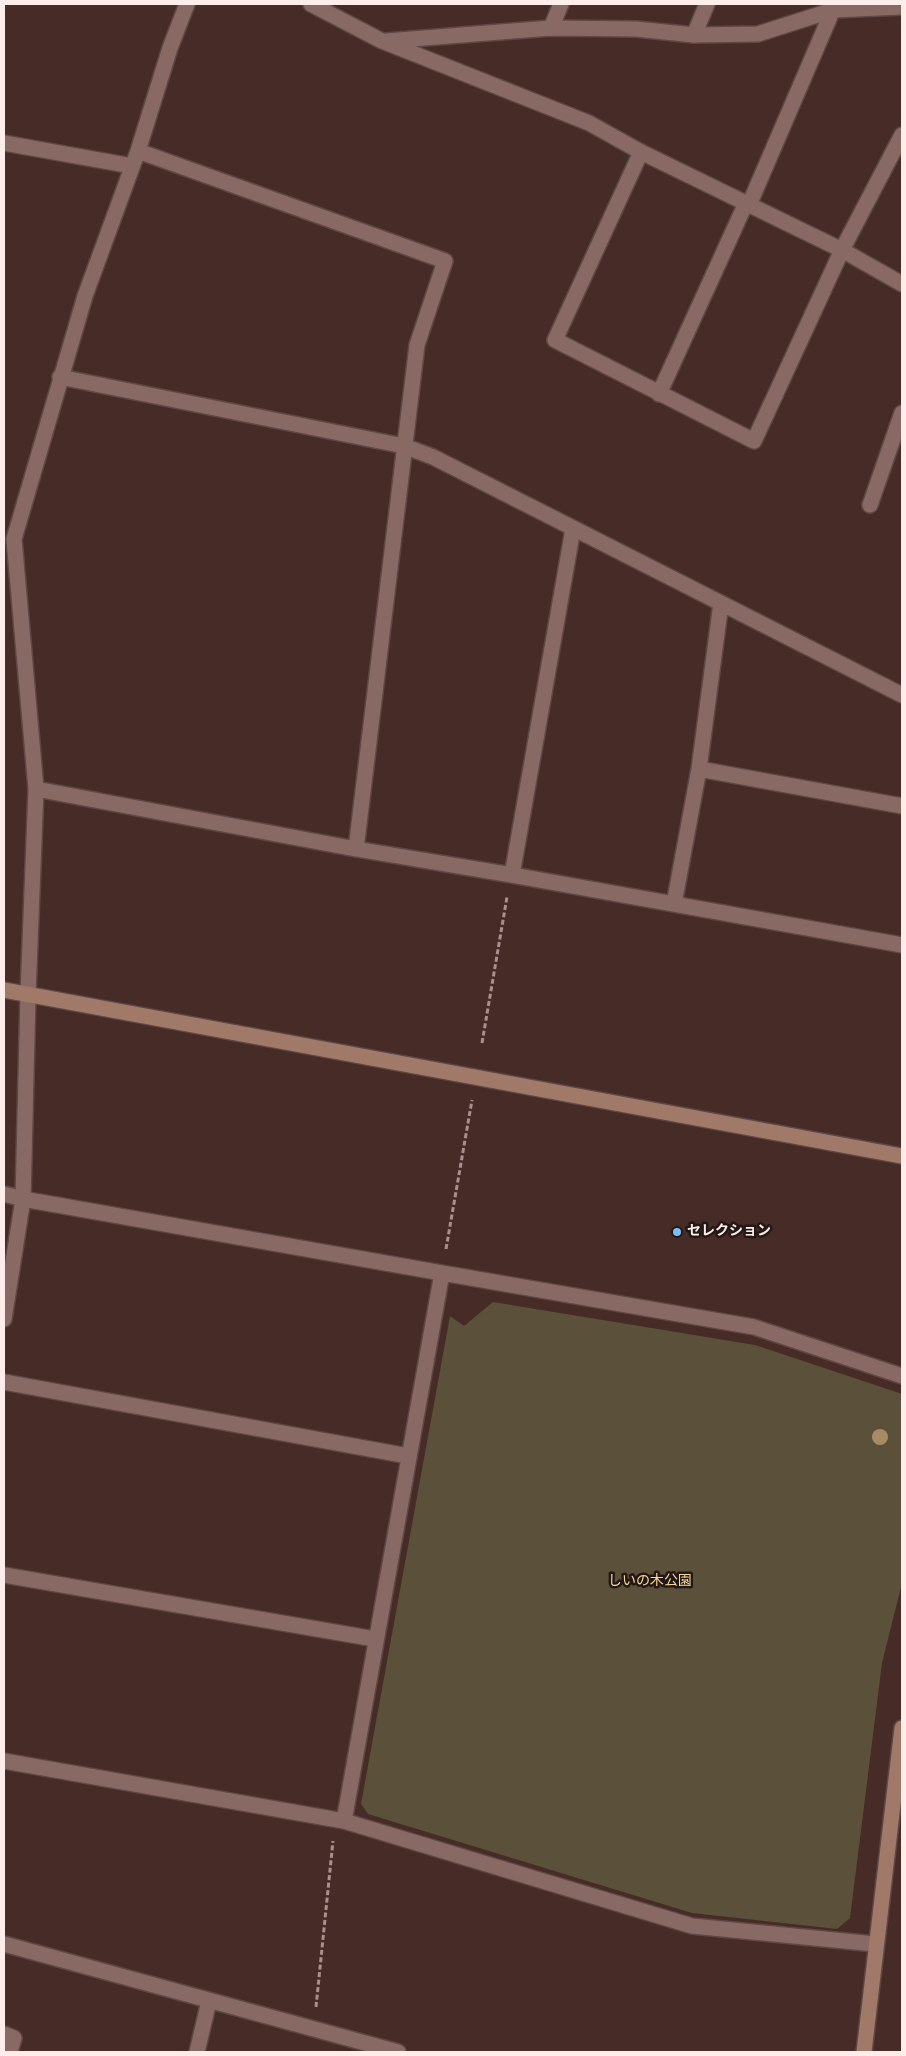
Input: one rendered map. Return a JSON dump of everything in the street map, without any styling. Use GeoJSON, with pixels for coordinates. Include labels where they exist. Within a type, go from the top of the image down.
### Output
{"type":"FeatureCollection","features":[{"type":"Feature","properties":{"kind":"street"},"geometry":{"type":"LineString","coordinates":[[4,1319],[23,1199],[36,789],[14,540],[85,296],[138,151],[170,48],[186,4]]}},
{"type":"Feature","properties":{"kind":"street"},"geometry":{"type":"LineString","coordinates":[[310,4],[382,41],[589,124],[641,152],[842,250],[902,284]]}},
{"type":"Feature","properties":{"kind":"street"},"geometry":{"type":"LineString","coordinates":[[551,28],[561,4]]}},
{"type":"Feature","properties":{"kind":"street"},"geometry":{"type":"LineString","coordinates":[[694,35],[707,4]]}},
{"type":"Feature","properties":{"kind":"street"},"geometry":{"type":"LineString","coordinates":[[382,41],[551,28],[636,28],[694,35],[758,34],[834,7],[902,7]]}},
{"type":"Feature","properties":{"kind":"street"},"geometry":{"type":"LineString","coordinates":[[659,394],[748,204],[834,7]]}},
{"type":"Feature","properties":{"kind":"street"},"geometry":{"type":"LineString","coordinates":[[641,152],[554,340],[754,441],[842,250],[902,135]]}},
{"type":"Feature","properties":{"kind":"street"},"geometry":{"type":"LineString","coordinates":[[4,143],[132,166]]}},
{"type":"Feature","properties":{"kind":"street"},"geometry":{"type":"LineString","coordinates":[[138,151],[445,261],[417,345],[356,849]]}},
{"type":"Feature","properties":{"kind":"street"},"geometry":{"type":"LineString","coordinates":[[60,377],[404,446],[433,457],[902,696]]}},
{"type":"Feature","properties":{"kind":"street"},"geometry":{"type":"LineString","coordinates":[[870,505],[902,412]]}},
{"type":"Feature","properties":{"kind":"street"},"geometry":{"type":"LineString","coordinates":[[512,875],[573,529]]}},
{"type":"Feature","properties":{"kind":"street"},"geometry":{"type":"LineString","coordinates":[[674,904],[699,769],[721,603]]}},
{"type":"Feature","properties":{"kind":"street"},"geometry":{"type":"LineString","coordinates":[[699,769],[902,806]]}},
{"type":"Feature","properties":{"kind":"street"},"geometry":{"type":"LineString","coordinates":[[36,789],[356,849],[902,945]]}},
{"type":"Feature","properties":{"kind":"street"},"geometry":{"type":"LineString","coordinates":[[4,990],[902,1156]]}},
{"type":"Feature","properties":{"kind":"street"},"geometry":{"type":"LineString","coordinates":[[4,1194],[23,1199],[754,1327],[902,1376]]}},
{"type":"Feature","properties":{"kind":"street"},"geometry":{"type":"LineString","coordinates":[[344,1821],[442,1273]]}},
{"type":"Feature","properties":{"kind":"street"},"geometry":{"type":"LineString","coordinates":[[4,1382],[408,1456]]}},
{"type":"Feature","properties":{"kind":"street"},"geometry":{"type":"LineString","coordinates":[[4,1575],[375,1640]]}},
{"type":"Feature","properties":{"kind":"street"},"geometry":{"type":"LineString","coordinates":[[864,2052],[902,1728]]}},
{"type":"Feature","properties":{"kind":"street"},"geometry":{"type":"LineString","coordinates":[[4,1761],[344,1821],[692,1926],[876,1944]]}},
{"type":"Feature","properties":{"kind":"street"},"geometry":{"type":"LineString","coordinates":[[4,1944],[398,2052]]}},
{"type":"Feature","properties":{"kind":"street"},"geometry":{"type":"LineString","coordinates":[[197,2052],[209,2001]]}},
{"type":"Feature","properties":{"kind":"street"},"geometry":{"type":"LineString","coordinates":[[4,2034],[14,2038],[10,2052]]}},
{"type":"Feature","properties":{"kind":"path"},"geometry":{"type":"LineString","coordinates":[[482,1043],[508,888],[512,875]]}},
{"type":"Feature","properties":{"kind":"path"},"geometry":{"type":"LineString","coordinates":[[442,1273],[473,1095]]}},
{"type":"Feature","properties":{"kind":"path"},"geometry":{"type":"LineString","coordinates":[[314,2028],[334,1839],[344,1821]]}},
{"type":"Feature","properties":{"kind":"green space","name":"しいの木公園"},"geometry":{"type":"Polygon","coordinates":[[[493,1302],[755,1345],[902,1394],[902,1583],[882,1663],[850,1918],[837,1929],[692,1913],[368,1814],[361,1804],[450,1316],[464,1326],[493,1302]]]}},
{"type":"Feature","properties":{"kind":"place","name":"セレクション"},"geometry":{"type":"Point","coordinates":[677,1232]}}]}
